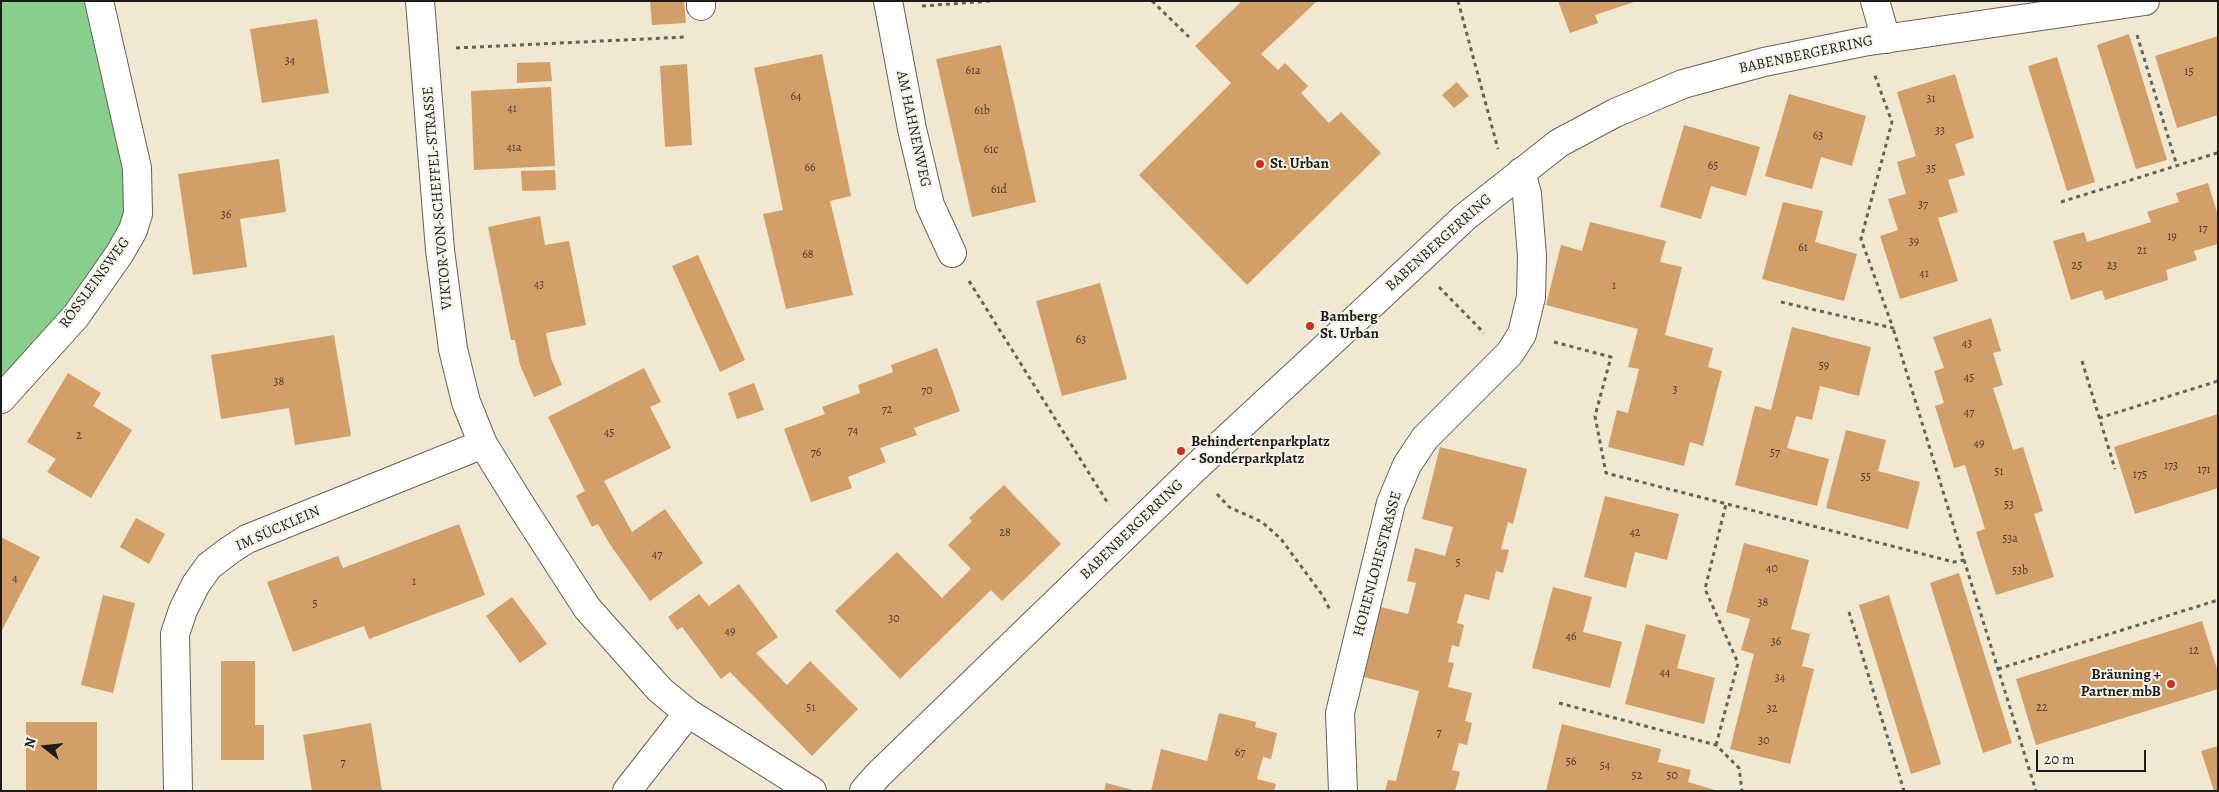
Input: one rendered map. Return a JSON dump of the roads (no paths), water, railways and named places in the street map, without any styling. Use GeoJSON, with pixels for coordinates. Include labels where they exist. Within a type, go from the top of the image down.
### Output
{"type":"FeatureCollection","features":[{"type":"Feature","properties":{"kind":"street","name":"RÖSSLEINSWEG"},"geometry":{"type":"LineString","coordinates":[[1,399],[76,316],[120,254],[133,230],[138,214],[136,168],[98,1]]}},
{"type":"Feature","properties":{"kind":"street","name":"VIKTOR-VON-SCHEFFEL-STRASSE"},"geometry":{"type":"LineString","coordinates":[[420,1],[440,250],[453,349],[466,402],[483,444],[587,608],[660,690],[688,713],[812,791]]}},
{"type":"Feature","properties":{"kind":"street"},"geometry":{"type":"LineString","coordinates":[[1874,41],[1875,1]]}},
{"type":"Feature","properties":{"kind":"street","name":"BABENBERGERRING"},"geometry":{"type":"LineString","coordinates":[[864,791],[878,775],[1194,469],[1465,217],[1559,144],[1615,112],[1683,84],[1764,62],[2044,8],[2136,3]]}},
{"type":"Feature","properties":{"kind":"street","name":"AM HAHNENWEG"},"geometry":{"type":"LineString","coordinates":[[889,4],[912,129],[930,205],[952,253]]}},
{"type":"Feature","properties":{"kind":"street","name":"HOHENLOHESTRASSE"},"geometry":{"type":"LineString","coordinates":[[1343,791],[1340,712],[1391,502],[1407,465],[1425,438],[1507,357],[1522,334],[1531,297],[1532,256],[1527,194],[1517,175]]}},
{"type":"Feature","properties":{"kind":"street","name":"IM SÜCKLEIN"},"geometry":{"type":"LineString","coordinates":[[178,791],[175,634],[187,601],[209,566],[247,540],[483,444]]}},
{"type":"Feature","properties":{"kind":"street"},"geometry":{"type":"LineString","coordinates":[[627,791],[688,713]]}},
{"type":"Feature","properties":{"kind":"place","name":"St. Urban"},"geometry":{"type":"Point","coordinates":[1260,164]}},
{"type":"Feature","properties":{"kind":"place","name":"Bamberg St. Urban"},"geometry":{"type":"Point","coordinates":[1310,326]}},
{"type":"Feature","properties":{"kind":"place","name":"Behindertenparkplatz - Sonderparkplatz"},"geometry":{"type":"Point","coordinates":[1181,451]}},
{"type":"Feature","properties":{"kind":"place","name":"Bräuning + Partner mbB"},"geometry":{"type":"Point","coordinates":[2171,684]}}]}
